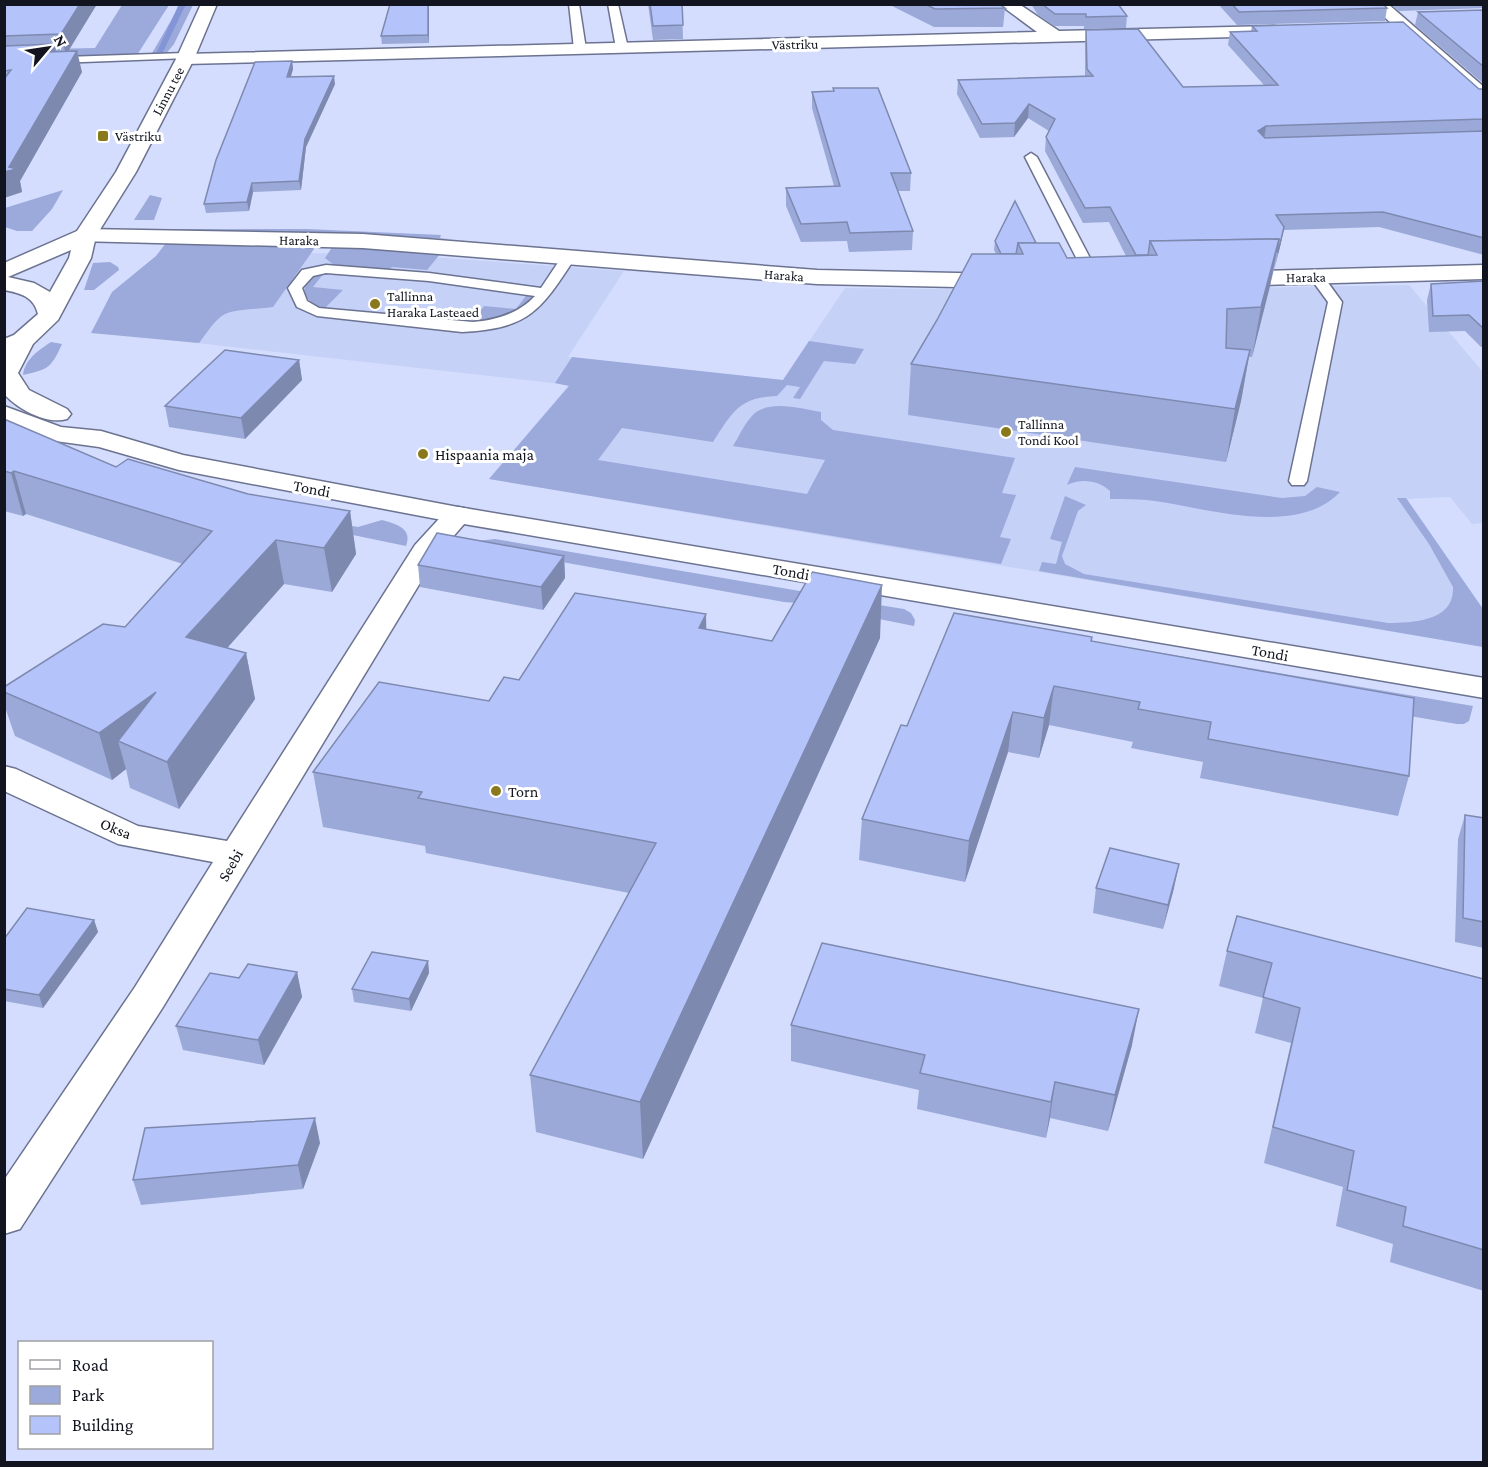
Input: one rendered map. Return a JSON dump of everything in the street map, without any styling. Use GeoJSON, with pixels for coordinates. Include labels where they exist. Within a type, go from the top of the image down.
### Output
{"type":"FeatureCollection","features":[{"type":"Feature","properties":{"kind":"street","name":"Linnu tee"},"geometry":{"type":"LineString","coordinates":[[14,344],[40,327],[80,258],[85,236],[126,172],[185,58],[209,4]]}},
{"type":"Feature","properties":{"kind":"street"},"geometry":{"type":"LineString","coordinates":[[1007,4],[1056,37]]}},
{"type":"Feature","properties":{"kind":"street"},"geometry":{"type":"LineString","coordinates":[[1377,4],[1484,97]]}},
{"type":"Feature","properties":{"kind":"street","name":"Västriku"},"geometry":{"type":"LineString","coordinates":[[185,58],[1288,31]]}},
{"type":"Feature","properties":{"kind":"street"},"geometry":{"type":"LineString","coordinates":[[4,271],[85,236]]}},
{"type":"Feature","properties":{"kind":"street","name":"Haraka"},"geometry":{"type":"LineString","coordinates":[[85,236],[363,241],[818,277],[1019,282]]}},
{"type":"Feature","properties":{"kind":"street","name":"Haraka"},"geometry":{"type":"LineString","coordinates":[[1205,279],[1484,272]]}},
{"type":"Feature","properties":{"kind":"street"},"geometry":{"type":"LineString","coordinates":[[4,283],[34,291],[45,299],[49,312]]}},
{"type":"Feature","properties":{"kind":"street","name":"Tondi"},"geometry":{"type":"LineString","coordinates":[[14,344],[6,373],[9,382],[21,398],[79,423],[101,440]]}},
{"type":"Feature","properties":{"kind":"street","name":"Tondi"},"geometry":{"type":"LineString","coordinates":[[4,414],[57,434],[101,440],[179,462],[458,515],[1484,688]]}},
{"type":"Feature","properties":{"kind":"street","name":"Seebi"},"geometry":{"type":"LineString","coordinates":[[4,1216],[149,997],[425,551],[458,515]]}},
{"type":"Feature","properties":{"kind":"street","name":"Oksa"},"geometry":{"type":"LineString","coordinates":[[4,777],[130,836],[236,854]]}},
{"type":"Feature","properties":{"kind":"lane"},"geometry":{"type":"LineString","coordinates":[[574,4],[580,49]]}},
{"type":"Feature","properties":{"kind":"lane"},"geometry":{"type":"LineString","coordinates":[[613,4],[622,48]]}},
{"type":"Feature","properties":{"kind":"lane","name":"Västriku"},"geometry":{"type":"LineString","coordinates":[[4,62],[185,58]]}},
{"type":"Feature","properties":{"kind":"lane"},"geometry":{"type":"LineString","coordinates":[[1031,157],[1095,281]]}},
{"type":"Feature","properties":{"kind":"lane"},"geometry":{"type":"LineString","coordinates":[[545,293],[429,278],[326,269],[313,269],[303,274],[295,288],[305,308],[318,312],[476,327],[510,319],[536,305],[545,293],[568,258]]}},
{"type":"Feature","properties":{"kind":"lane"},"geometry":{"type":"LineString","coordinates":[[1298,481],[1335,302],[1316,276]]}},
{"type":"Feature","properties":{"kind":"shaded area","name":"Tallinna Tondi Kool"},"geometry":{"type":"Polygon","coordinates":[[[171,248],[430,257],[624,271],[568,357],[783,380],[845,288],[1090,291],[1409,285],[1483,372],[1483,523],[1472,524],[1450,497],[1407,499],[1483,609],[1483,647],[489,479],[569,385],[135,336],[171,248]]]}},
{"type":"Feature","properties":{"kind":"green space"},"geometry":{"type":"Polygon","coordinates":[[[122,5],[169,5],[137,55],[5,59],[4,50],[95,48],[122,5]]]}},
{"type":"Feature","properties":{"kind":"green space"},"geometry":{"type":"Polygon","coordinates":[[[180,5],[193,5],[174,44],[165,55],[151,55],[180,5]]]}},
{"type":"Feature","properties":{"kind":"green space"},"geometry":{"type":"Polygon","coordinates":[[[63,190],[52,209],[32,231],[17,231],[5,227],[5,208],[63,190]]]}},
{"type":"Feature","properties":{"kind":"green space"},"geometry":{"type":"Polygon","coordinates":[[[150,195],[162,198],[154,220],[134,220],[150,195]]]}},
{"type":"Feature","properties":{"kind":"green space"},"geometry":{"type":"Polygon","coordinates":[[[173,229],[306,229],[441,235],[440,238],[450,239],[314,233],[172,231],[173,229]]]}},
{"type":"Feature","properties":{"kind":"green space"},"geometry":{"type":"Polygon","coordinates":[[[166,243],[310,246],[314,249],[273,307],[229,312],[214,323],[199,343],[91,333],[112,292],[156,256],[166,243]]]}},
{"type":"Feature","properties":{"kind":"green space"},"geometry":{"type":"Polygon","coordinates":[[[333,246],[441,253],[427,270],[392,267],[386,271],[335,266],[325,258],[333,246]]]}},
{"type":"Feature","properties":{"kind":"green space"},"geometry":{"type":"Polygon","coordinates":[[[110,262],[119,270],[94,290],[84,290],[93,263],[110,262]]]}},
{"type":"Feature","properties":{"kind":"green space"},"geometry":{"type":"Polygon","coordinates":[[[316,273],[324,273],[313,287],[343,290],[325,308],[315,307],[304,294],[305,285],[316,273]]]}},
{"type":"Feature","properties":{"kind":"green space"},"geometry":{"type":"Polygon","coordinates":[[[528,293],[537,295],[525,308],[508,316],[472,322],[484,306],[516,309],[528,293]]]}},
{"type":"Feature","properties":{"kind":"green space"},"geometry":{"type":"Polygon","coordinates":[[[809,341],[864,349],[855,364],[824,361],[800,399],[793,398],[800,387],[787,385],[777,396],[764,397],[745,403],[732,415],[713,442],[622,428],[598,460],[807,494],[825,460],[733,446],[751,417],[758,411],[775,406],[821,412],[821,420],[833,430],[1015,458],[1002,493],[1016,495],[1000,537],[1011,539],[1001,564],[489,479],[569,386],[555,383],[572,357],[783,380],[809,341]]]}},
{"type":"Feature","properties":{"kind":"green space"},"geometry":{"type":"Polygon","coordinates":[[[51,342],[62,344],[52,363],[44,369],[23,375],[30,360],[51,342]]]}},
{"type":"Feature","properties":{"kind":"green space"},"geometry":{"type":"Polygon","coordinates":[[[1075,467],[1282,498],[1305,496],[1317,487],[1340,492],[1322,506],[1301,514],[1277,517],[1226,514],[1155,501],[1110,499],[1110,491],[1095,482],[1078,481],[1067,485],[1075,467]]]}},
{"type":"Feature","properties":{"kind":"green space"},"geometry":{"type":"Polygon","coordinates":[[[1065,496],[1086,505],[1078,511],[1062,556],[1065,564],[1084,574],[1388,623],[1431,618],[1447,607],[1452,598],[1453,587],[1429,544],[1397,498],[1406,498],[1483,609],[1483,647],[1039,571],[1042,562],[1056,564],[1062,542],[1050,539],[1065,496]]]}},
{"type":"Feature","properties":{"kind":"green space"},"geometry":{"type":"Polygon","coordinates":[[[382,520],[398,525],[405,531],[408,540],[406,546],[324,529],[330,522],[358,527],[382,520]]]}},
{"type":"Feature","properties":{"kind":"green space"},"geometry":{"type":"Polygon","coordinates":[[[495,539],[817,594],[798,603],[784,602],[501,551],[468,542],[495,539]]]}},
{"type":"Feature","properties":{"kind":"green space"},"geometry":{"type":"Polygon","coordinates":[[[835,598],[904,609],[911,613],[915,620],[914,626],[844,612],[835,598]]]}},
{"type":"Feature","properties":{"kind":"green space"},"geometry":{"type":"Polygon","coordinates":[[[974,621],[1473,706],[1469,721],[1457,724],[1274,693],[974,621]]]}},
{"type":"Feature","properties":{"kind":"building"},"geometry":{"type":"Polygon","coordinates":[[[4,4],[80,4],[61,34],[4,36],[4,4]]]}},
{"type":"Feature","properties":{"kind":"building"},"geometry":{"type":"Polygon","coordinates":[[[390,4],[428,4],[428,35],[381,36],[390,4]]]}},
{"type":"Feature","properties":{"kind":"building"},"geometry":{"type":"Polygon","coordinates":[[[650,4],[682,4],[683,25],[653,26],[650,4]]]}},
{"type":"Feature","properties":{"kind":"building"},"geometry":{"type":"Polygon","coordinates":[[[925,4],[999,4],[1005,8],[935,9],[925,4]]]}},
{"type":"Feature","properties":{"kind":"building"},"geometry":{"type":"Polygon","coordinates":[[[1042,4],[1118,4],[1127,16],[1086,17],[1086,14],[1055,14],[1042,4]]]}},
{"type":"Feature","properties":{"kind":"building"},"geometry":{"type":"Polygon","coordinates":[[[1232,4],[1383,4],[1387,8],[1239,12],[1232,4]]]}},
{"type":"Feature","properties":{"kind":"building"},"geometry":{"type":"Polygon","coordinates":[[[1484,10],[1484,67],[1418,12],[1484,10]]]}},
{"type":"Feature","properties":{"kind":"building"},"geometry":{"type":"Polygon","coordinates":[[[1403,22],[1479,89],[1484,89],[1484,119],[1266,126],[1258,131],[1265,138],[1484,131],[1484,238],[1383,212],[1276,215],[1284,227],[1278,252],[1279,239],[1150,241],[1148,255],[1136,255],[1110,207],[1085,208],[1046,137],[1055,119],[1029,104],[1015,123],[982,124],[958,80],[1093,76],[1087,69],[1086,30],[1138,29],[1183,87],[1278,85],[1230,32],[1257,31],[1252,26],[1403,22]]]}},
{"type":"Feature","properties":{"kind":"building"},"geometry":{"type":"Polygon","coordinates":[[[54,44],[49,52],[77,51],[9,167],[17,169],[4,172],[4,79],[11,70],[4,71],[4,46],[54,44]]]}},
{"type":"Feature","properties":{"kind":"building"},"geometry":{"type":"Polygon","coordinates":[[[292,61],[287,77],[334,76],[305,139],[299,181],[252,183],[247,202],[204,204],[216,160],[255,62],[292,61]]]}},
{"type":"Feature","properties":{"kind":"building"},"geometry":{"type":"Polygon","coordinates":[[[833,88],[878,88],[911,173],[891,173],[913,231],[850,233],[847,222],[801,224],[786,188],[840,186],[812,92],[834,91],[833,88]]]}},
{"type":"Feature","properties":{"kind":"building"},"geometry":{"type":"Polygon","coordinates":[[[1015,201],[1036,243],[1018,243],[1016,254],[1001,254],[995,241],[1015,201]]]}},
{"type":"Feature","properties":{"kind":"building"},"geometry":{"type":"Polygon","coordinates":[[[1279,239],[1261,307],[1227,309],[1226,348],[1250,350],[1235,409],[911,364],[972,254],[1023,254],[1018,243],[1059,243],[1067,258],[1157,255],[1150,241],[1279,239]]]}},
{"type":"Feature","properties":{"kind":"building"},"geometry":{"type":"Polygon","coordinates":[[[1484,281],[1484,329],[1469,315],[1433,316],[1431,284],[1484,281]]]}},
{"type":"Feature","properties":{"kind":"building"},"geometry":{"type":"Polygon","coordinates":[[[225,350],[299,360],[241,418],[165,406],[225,350]]]}},
{"type":"Feature","properties":{"kind":"building"},"geometry":{"type":"Polygon","coordinates":[[[4,419],[116,467],[128,459],[248,494],[350,511],[324,548],[276,540],[186,637],[246,653],[167,762],[118,741],[156,692],[99,733],[4,692],[4,687],[103,624],[125,627],[212,531],[14,471],[11,473],[4,471],[4,419]]]}},
{"type":"Feature","properties":{"kind":"building"},"geometry":{"type":"Polygon","coordinates":[[[437,533],[564,556],[541,587],[418,565],[437,533]]]}},
{"type":"Feature","properties":{"kind":"building"},"geometry":{"type":"Polygon","coordinates":[[[812,572],[882,585],[640,1102],[530,1075],[656,843],[418,798],[422,792],[313,772],[379,682],[489,701],[504,677],[519,680],[575,593],[706,614],[699,628],[772,641],[812,572]]]}},
{"type":"Feature","properties":{"kind":"building"},"geometry":{"type":"Polygon","coordinates":[[[954,613],[1092,637],[1091,641],[1414,698],[1409,776],[1208,739],[1211,722],[1138,709],[1140,702],[1054,686],[1044,718],[1013,712],[969,841],[862,819],[901,725],[907,726],[954,613]]]}},
{"type":"Feature","properties":{"kind":"building"},"geometry":{"type":"Polygon","coordinates":[[[1465,815],[1484,818],[1484,922],[1463,918],[1465,815]]]}},
{"type":"Feature","properties":{"kind":"building"},"geometry":{"type":"Polygon","coordinates":[[[1110,848],[1179,864],[1168,905],[1096,888],[1110,848]]]}},
{"type":"Feature","properties":{"kind":"building"},"geometry":{"type":"Polygon","coordinates":[[[27,908],[94,920],[39,995],[4,989],[4,939],[27,908]]]}},
{"type":"Feature","properties":{"kind":"building"},"geometry":{"type":"Polygon","coordinates":[[[1237,916],[1484,979],[1484,1250],[1403,1226],[1406,1207],[1347,1190],[1354,1151],[1273,1127],[1300,1008],[1263,997],[1272,963],[1227,951],[1237,916]]]}},
{"type":"Feature","properties":{"kind":"building"},"geometry":{"type":"Polygon","coordinates":[[[822,943],[1139,1009],[1115,1095],[1055,1082],[1051,1102],[920,1073],[925,1055],[791,1025],[822,943]]]}},
{"type":"Feature","properties":{"kind":"building"},"geometry":{"type":"Polygon","coordinates":[[[372,952],[428,961],[409,999],[352,989],[372,952]]]}},
{"type":"Feature","properties":{"kind":"building"},"geometry":{"type":"Polygon","coordinates":[[[248,964],[297,972],[258,1040],[176,1026],[210,973],[239,978],[248,964]]]}},
{"type":"Feature","properties":{"kind":"building"},"geometry":{"type":"Polygon","coordinates":[[[315,1118],[298,1165],[133,1180],[145,1128],[315,1118]]]}},
{"type":"Feature","properties":{"kind":"waterway"},"geometry":{"type":"LineString","coordinates":[[158,54],[183,4]]}},
{"type":"Feature","properties":{"kind":"place","name":"Västriku"},"geometry":{"type":"Point","coordinates":[103,136]}},
{"type":"Feature","properties":{"kind":"place","name":"Tallinna Haraka Lasteaed"},"geometry":{"type":"Point","coordinates":[375,304]}},
{"type":"Feature","properties":{"kind":"place","name":"Tallinna Tondi Kool"},"geometry":{"type":"Point","coordinates":[1006,432]}},
{"type":"Feature","properties":{"kind":"place","name":"Hispaania maja"},"geometry":{"type":"Point","coordinates":[423,454]}},
{"type":"Feature","properties":{"kind":"place","name":"Torn"},"geometry":{"type":"Point","coordinates":[496,791]}}]}
